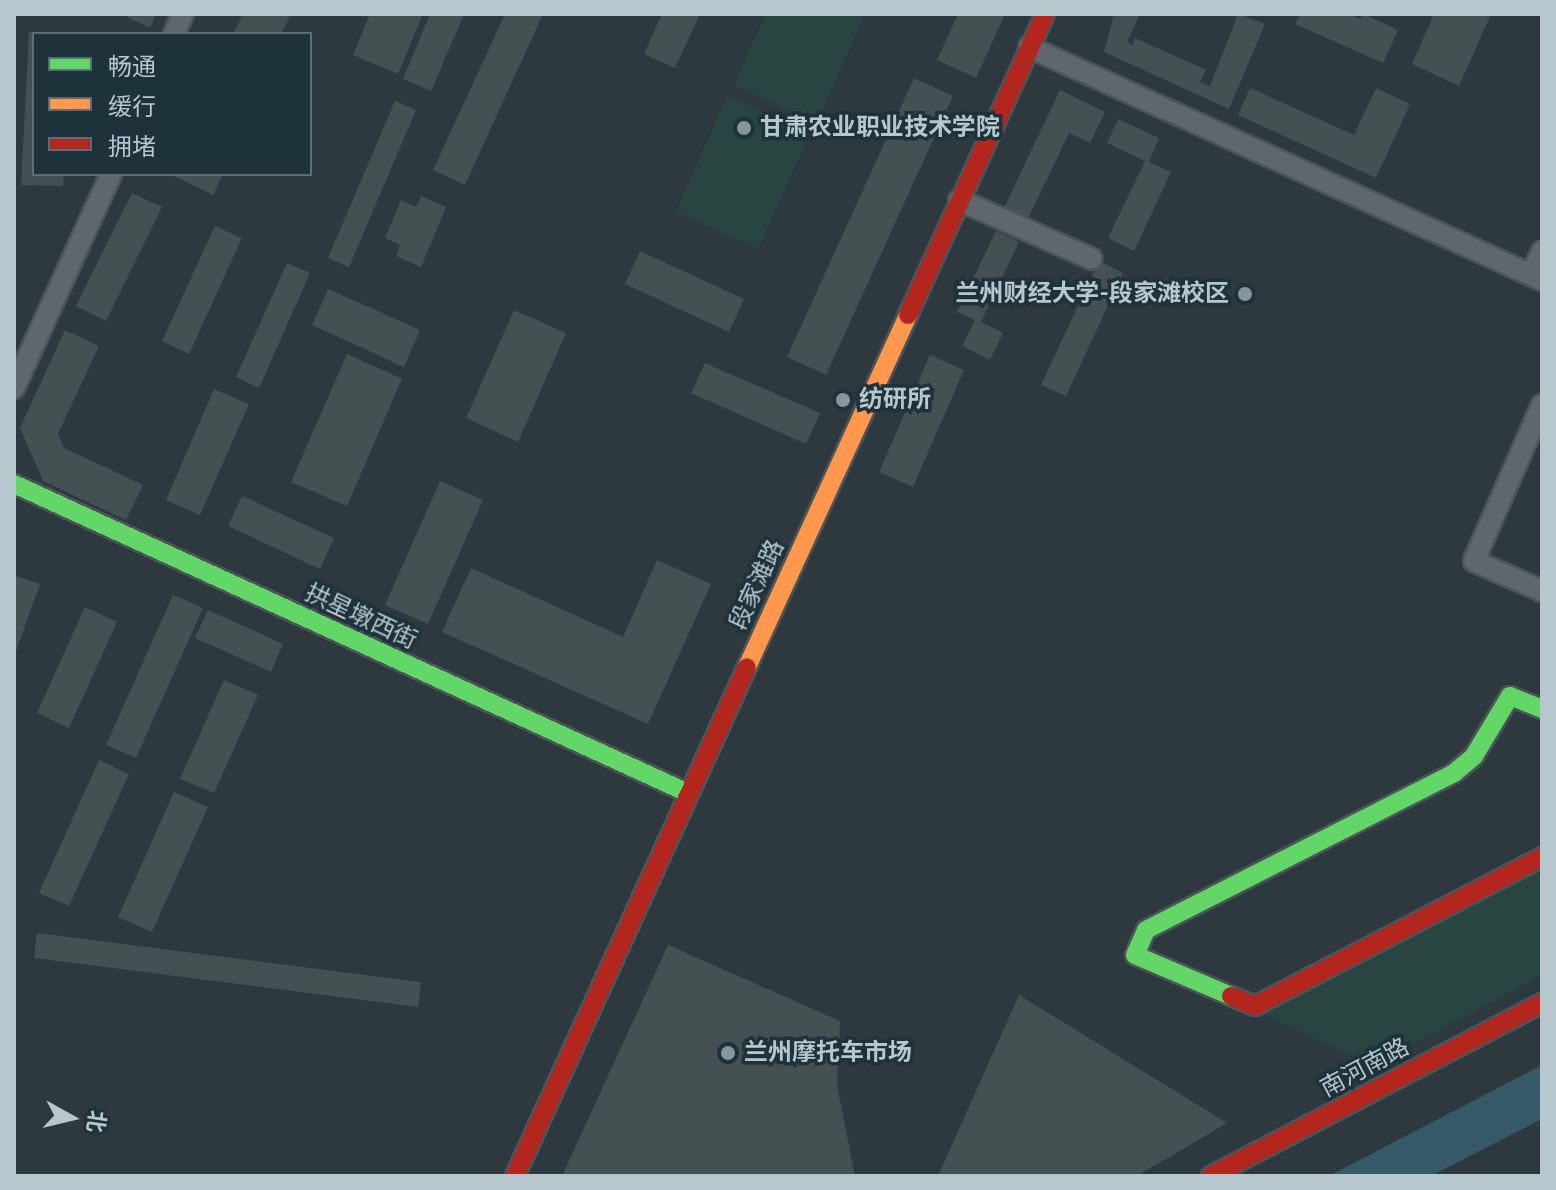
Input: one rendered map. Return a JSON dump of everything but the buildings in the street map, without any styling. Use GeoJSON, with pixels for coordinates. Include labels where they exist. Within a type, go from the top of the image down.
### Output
{"type":"FeatureCollection","features":[{"type":"Feature","properties":{"kind":"street","name":"段家滩路"},"geometry":{"type":"LineString","coordinates":[[515,1176],[1045,14]]}},
{"type":"Feature","properties":{"kind":"street"},"geometry":{"type":"LineString","coordinates":[[1029,47],[1537,277],[1542,251]]}},
{"type":"Feature","properties":{"kind":"street"},"geometry":{"type":"LineString","coordinates":[[14,388],[110,176]]}},
{"type":"Feature","properties":{"kind":"street"},"geometry":{"type":"LineString","coordinates":[[959,200],[1092,259]]}},
{"type":"Feature","properties":{"kind":"street"},"geometry":{"type":"LineString","coordinates":[[1542,405],[1474,561],[1542,591]]}},
{"type":"Feature","properties":{"kind":"street","name":"拱星墩西街"},"geometry":{"type":"LineString","coordinates":[[14,484],[688,793]]}},
{"type":"Feature","properties":{"kind":"street"},"geometry":{"type":"LineString","coordinates":[[1542,709],[1510,696],[1474,756],[1454,773],[1146,930],[1135,955],[1255,1006],[1542,857]]}},
{"type":"Feature","properties":{"kind":"street","name":"南河南路"},"geometry":{"type":"LineString","coordinates":[[1211,1176],[1542,1003]]}},
{"type":"Feature","properties":{"kind":"green space"},"geometry":{"type":"Polygon","coordinates":[[[766,14],[865,14],[817,122],[734,85],[766,14]]]}},
{"type":"Feature","properties":{"kind":"green space"},"geometry":{"type":"Polygon","coordinates":[[[727,96],[810,133],[758,249],[676,211],[727,96]]]}},
{"type":"Feature","properties":{"kind":"green space"},"geometry":{"type":"Polygon","coordinates":[[[1542,870],[1542,975],[1374,1065],[1264,1015],[1542,870]]]}},
{"type":"Feature","properties":{"kind":"water"},"geometry":{"type":"Polygon","coordinates":[[[1542,1065],[1542,1119],[1431,1176],[1329,1176],[1542,1065]]]}},
{"type":"Feature","properties":{"kind":"traffic: fast"},"geometry":{"type":"LineString","coordinates":[[14,484],[688,793]]}},
{"type":"Feature","properties":{"kind":"traffic: fast"},"geometry":{"type":"LineString","coordinates":[[1231,996],[1135,955],[1146,930],[1454,773],[1474,756],[1510,696],[1542,709]]}},
{"type":"Feature","properties":{"kind":"traffic: slow"},"geometry":{"type":"LineString","coordinates":[[747,667],[908,315]]}},
{"type":"Feature","properties":{"kind":"traffic: jam"},"geometry":{"type":"LineString","coordinates":[[908,315],[1045,14]]}},
{"type":"Feature","properties":{"kind":"traffic: jam"},"geometry":{"type":"LineString","coordinates":[[515,1176],[747,667]]}},
{"type":"Feature","properties":{"kind":"traffic: jam"},"geometry":{"type":"LineString","coordinates":[[1231,996],[1255,1006],[1542,857]]}},
{"type":"Feature","properties":{"kind":"traffic: jam"},"geometry":{"type":"LineString","coordinates":[[1211,1176],[1542,1003]]}},
{"type":"Feature","properties":{"kind":"place","name":"甘肃农业职业技术学院"},"geometry":{"type":"Point","coordinates":[744,128]}},
{"type":"Feature","properties":{"kind":"place","name":"兰州财经大学-段家滩校区"},"geometry":{"type":"Point","coordinates":[1245,294]}},
{"type":"Feature","properties":{"kind":"place","name":"纺研所"},"geometry":{"type":"Point","coordinates":[843,400]}},
{"type":"Feature","properties":{"kind":"place","name":"兰州摩托车市场"},"geometry":{"type":"Point","coordinates":[728,1053]}}]}
